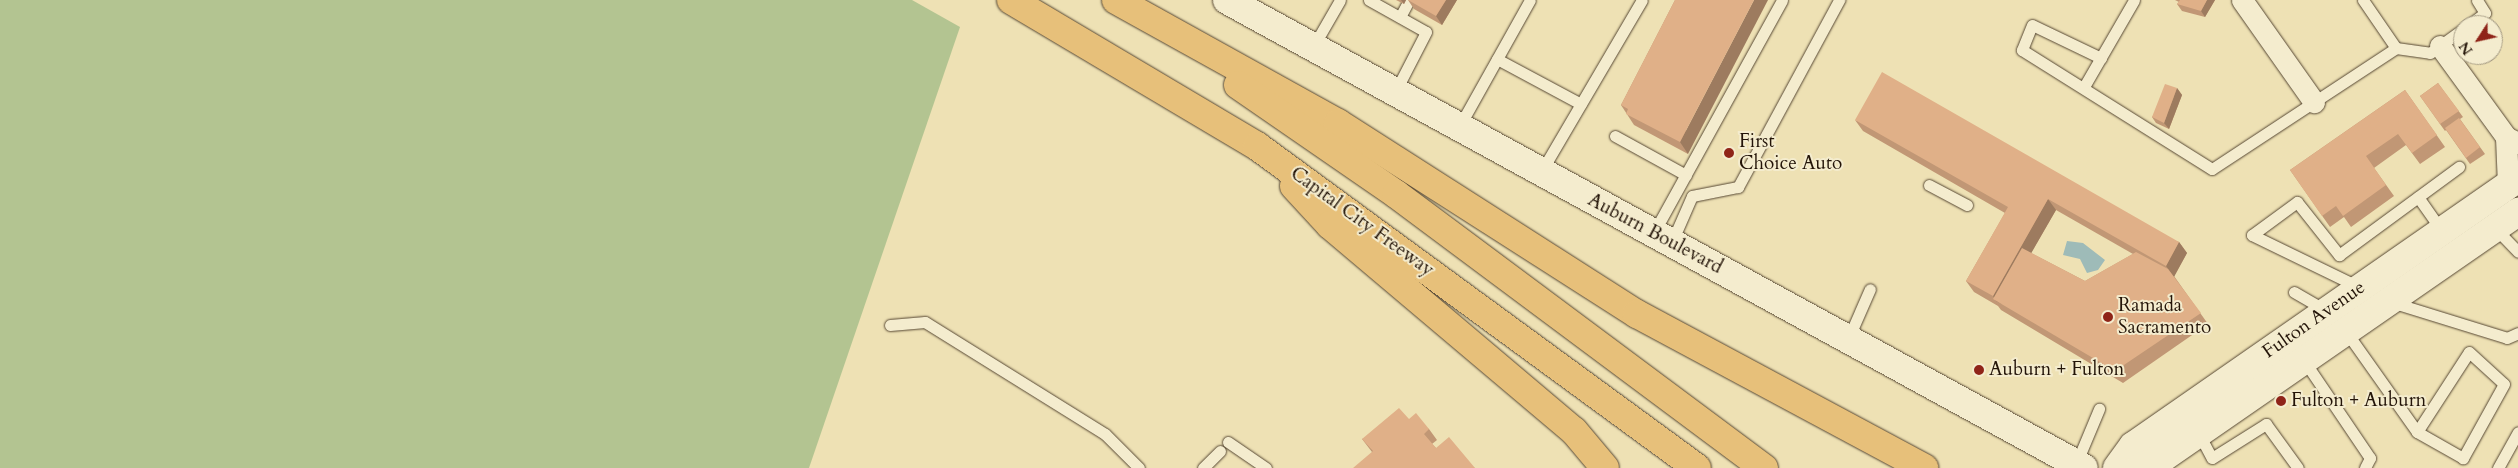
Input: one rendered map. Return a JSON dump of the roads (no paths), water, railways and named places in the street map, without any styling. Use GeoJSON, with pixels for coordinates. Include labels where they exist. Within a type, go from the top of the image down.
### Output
{"type":"FeatureCollection","features":[{"type":"Feature","properties":{"kind":"highway","name":"Capital City Freeway"},"geometry":{"type":"LineString","coordinates":[[1011,0],[1257,146],[1697,468]]}},
{"type":"Feature","properties":{"kind":"highway"},"geometry":{"type":"LineString","coordinates":[[1105,0],[1213,68],[1396,194],[1764,468]]}},
{"type":"Feature","properties":{"kind":"highway"},"geometry":{"type":"LineString","coordinates":[[1116,0],[1338,123],[1637,314],[1924,468]]}},
{"type":"Feature","properties":{"kind":"highway"},"geometry":{"type":"LineString","coordinates":[[1257,146],[1330,225],[1574,431],[1605,468]]}},
{"type":"Feature","properties":{"kind":"main road","name":"Auburn Boulevard"},"geometry":{"type":"LineString","coordinates":[[1226,0],[1662,239],[1849,337],[2080,466]]}},
{"type":"Feature","properties":{"kind":"main road","name":"Fulton Avenue"},"geometry":{"type":"LineString","coordinates":[[2117,468],[2133,446],[2513,181]]}},
{"type":"Feature","properties":{"kind":"main road","name":"Fulton Avenue"},"geometry":{"type":"LineString","coordinates":[[2139,468],[2198,434],[2305,362],[2518,212]]}},
{"type":"Feature","properties":{"kind":"street"},"geometry":{"type":"LineString","coordinates":[[2242,0],[2314,102]]}},
{"type":"Feature","properties":{"kind":"street"},"geometry":{"type":"LineString","coordinates":[[2440,46],[2512,140],[2513,181]]}},
{"type":"Feature","properties":{"kind":"lane"},"geometry":{"type":"LineString","coordinates":[[1313,47],[1340,0]]}},
{"type":"Feature","properties":{"kind":"lane"},"geometry":{"type":"LineString","coordinates":[[1369,0],[1426,32],[1395,92]]}},
{"type":"Feature","properties":{"kind":"lane"},"geometry":{"type":"LineString","coordinates":[[1400,17],[1409,0]]}},
{"type":"Feature","properties":{"kind":"lane"},"geometry":{"type":"LineString","coordinates":[[1459,127],[1530,0]]}},
{"type":"Feature","properties":{"kind":"lane"},"geometry":{"type":"LineString","coordinates":[[1541,172],[1642,0]]}},
{"type":"Feature","properties":{"kind":"lane"},"geometry":{"type":"LineString","coordinates":[[1662,239],[1686,175],[1782,0]]}},
{"type":"Feature","properties":{"kind":"lane"},"geometry":{"type":"LineString","coordinates":[[1662,239],[1692,196],[1738,187],[1839,0]]}},
{"type":"Feature","properties":{"kind":"lane"},"geometry":{"type":"LineString","coordinates":[[2085,85],[2134,0]]}},
{"type":"Feature","properties":{"kind":"lane"},"geometry":{"type":"LineString","coordinates":[[2363,0],[2396,48]]}},
{"type":"Feature","properties":{"kind":"lane"},"geometry":{"type":"LineString","coordinates":[[2477,0],[2485,13],[2482,15]]}},
{"type":"Feature","properties":{"kind":"lane"},"geometry":{"type":"LineString","coordinates":[[2100,58],[2032,25],[2022,50],[2085,85],[2212,169],[2396,48],[2430,53],[2453,36]]}},
{"type":"Feature","properties":{"kind":"lane"},"geometry":{"type":"LineString","coordinates":[[1497,59],[1581,104]]}},
{"type":"Feature","properties":{"kind":"lane"},"geometry":{"type":"LineString","coordinates":[[1615,136],[1686,175]]}},
{"type":"Feature","properties":{"kind":"lane"},"geometry":{"type":"LineString","coordinates":[[2360,288],[2252,235],[2297,202],[2339,255],[2459,167]]}},
{"type":"Feature","properties":{"kind":"lane"},"geometry":{"type":"LineString","coordinates":[[1930,185],[1968,206]]}},
{"type":"Feature","properties":{"kind":"lane"},"geometry":{"type":"LineString","coordinates":[[2418,197],[2442,231]]}},
{"type":"Feature","properties":{"kind":"lane"},"geometry":{"type":"LineString","coordinates":[[2495,228],[2518,252]]}},
{"type":"Feature","properties":{"kind":"lane"},"geometry":{"type":"LineString","coordinates":[[1849,337],[1870,289]]}},
{"type":"Feature","properties":{"kind":"lane"},"geometry":{"type":"LineString","coordinates":[[2294,292],[2328,311]]}},
{"type":"Feature","properties":{"kind":"lane"},"geometry":{"type":"LineString","coordinates":[[2391,302],[2507,338],[2518,332]]}},
{"type":"Feature","properties":{"kind":"lane"},"geometry":{"type":"LineString","coordinates":[[890,325],[925,322],[1105,434],[1139,468]]}},
{"type":"Feature","properties":{"kind":"lane"},"geometry":{"type":"LineString","coordinates":[[2346,333],[2417,432],[2463,458],[2504,384],[2469,352],[2417,432]]}},
{"type":"Feature","properties":{"kind":"lane"},"geometry":{"type":"LineString","coordinates":[[2305,362],[2370,458],[2365,468]]}},
{"type":"Feature","properties":{"kind":"lane"},"geometry":{"type":"LineString","coordinates":[[2080,466],[2100,409]]}},
{"type":"Feature","properties":{"kind":"lane"},"geometry":{"type":"LineString","coordinates":[[2198,434],[2211,463],[2266,424],[2298,468]]}},
{"type":"Feature","properties":{"kind":"lane"},"geometry":{"type":"LineString","coordinates":[[2498,468],[2518,432]]}},
{"type":"Feature","properties":{"kind":"lane"},"geometry":{"type":"LineString","coordinates":[[1228,442],[1266,468]]}},
{"type":"Feature","properties":{"kind":"lane"},"geometry":{"type":"LineString","coordinates":[[1203,468],[1220,450]]}},
{"type":"Feature","properties":{"kind":"water"},"geometry":{"type":"Polygon","coordinates":[[[2067,241],[2083,243],[2105,260],[2098,270],[2087,273],[2080,259],[2063,255],[2067,241]]]}},
{"type":"Feature","properties":{"kind":"place","name":"First Choice Auto"},"geometry":{"type":"Point","coordinates":[1729,153]}},
{"type":"Feature","properties":{"kind":"place","name":"Ramada Sacramento"},"geometry":{"type":"Point","coordinates":[2108,317]}},
{"type":"Feature","properties":{"kind":"place","name":"Auburn + Fulton"},"geometry":{"type":"Point","coordinates":[1979,370]}},
{"type":"Feature","properties":{"kind":"place","name":"Fulton + Auburn"},"geometry":{"type":"Point","coordinates":[2281,401]}}]}
